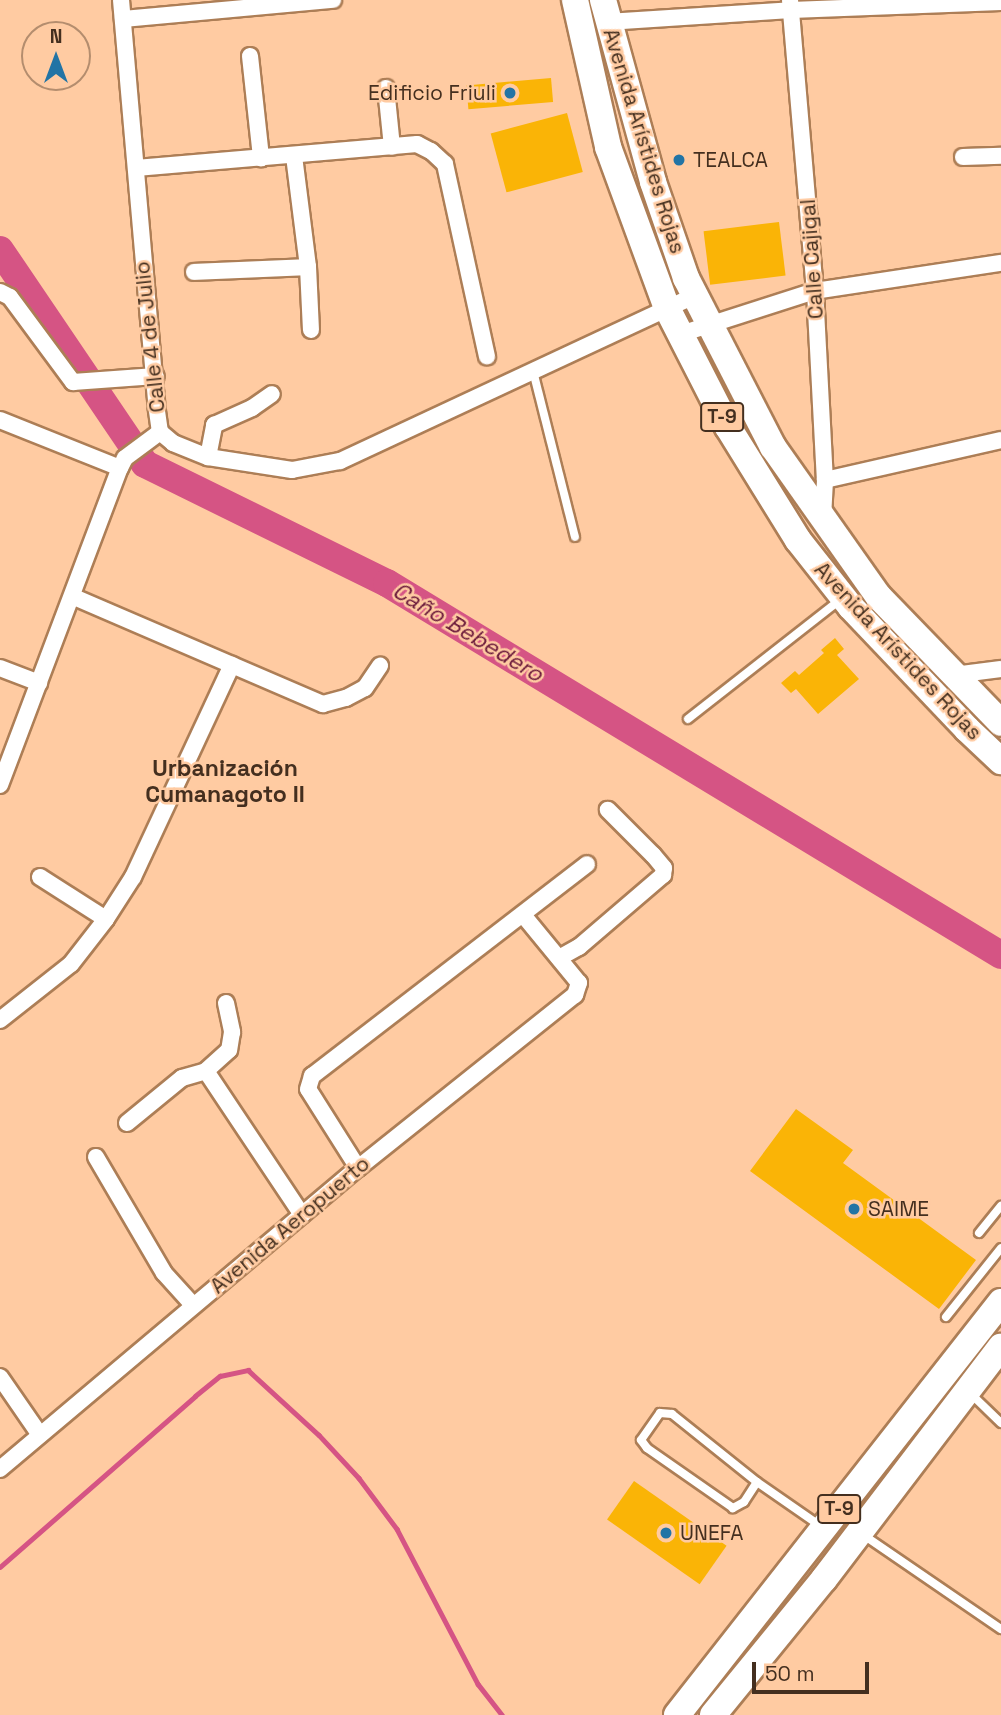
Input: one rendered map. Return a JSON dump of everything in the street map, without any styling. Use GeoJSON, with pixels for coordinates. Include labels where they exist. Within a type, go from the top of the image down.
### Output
{"type":"FeatureCollection","features":[{"type":"Feature","properties":{"kind":"main road","name":"Avenida Arístides Rojas"},"geometry":{"type":"LineString","coordinates":[[575,0],[608,147],[667,308],[728,428],[798,540],[843,597],[967,729],[1001,761]]}},
{"type":"Feature","properties":{"kind":"main road","name":"Avenida Arístides Rojas"},"geometry":{"type":"LineString","coordinates":[[605,11],[653,182],[694,296],[773,447],[879,597],[1001,723]]}},
{"type":"Feature","properties":{"kind":"main road","name":"T-9"},"geometry":{"type":"LineString","coordinates":[[677,1715],[1001,1303]]}},
{"type":"Feature","properties":{"kind":"main road","name":"T-9"},"geometry":{"type":"LineString","coordinates":[[713,1715],[859,1533],[1001,1347]]}},
{"type":"Feature","properties":{"kind":"street","name":"Calle 4 de Julio"},"geometry":{"type":"LineString","coordinates":[[121,0],[160,432],[173,443],[208,457],[292,470],[340,461],[694,296]]}},
{"type":"Feature","properties":{"kind":"street"},"geometry":{"type":"LineString","coordinates":[[123,19],[253,4],[333,0]]}},
{"type":"Feature","properties":{"kind":"street"},"geometry":{"type":"LineString","coordinates":[[605,11],[1001,2]]}},
{"type":"Feature","properties":{"kind":"street","name":"Calle Cajigal"},"geometry":{"type":"LineString","coordinates":[[791,5],[815,291],[825,480],[823,519]]}},
{"type":"Feature","properties":{"kind":"street"},"geometry":{"type":"LineString","coordinates":[[250,56],[261,158]]}},
{"type":"Feature","properties":{"kind":"street"},"geometry":{"type":"LineString","coordinates":[[386,88],[392,147]]}},
{"type":"Feature","properties":{"kind":"street"},"geometry":{"type":"LineString","coordinates":[[136,168],[417,144],[431,151],[445,164],[486,356]]}},
{"type":"Feature","properties":{"kind":"street"},"geometry":{"type":"LineString","coordinates":[[294,156],[308,267],[311,330]]}},
{"type":"Feature","properties":{"kind":"street"},"geometry":{"type":"LineString","coordinates":[[963,157],[1001,156]]}},
{"type":"Feature","properties":{"kind":"street"},"geometry":{"type":"LineString","coordinates":[[681,334],[707,323],[815,291],[1001,262]]}},
{"type":"Feature","properties":{"kind":"street"},"geometry":{"type":"LineString","coordinates":[[194,272],[308,267]]}},
{"type":"Feature","properties":{"kind":"street"},"geometry":{"type":"LineString","coordinates":[[0,292],[10,297],[73,382],[156,376]]}},
{"type":"Feature","properties":{"kind":"street"},"geometry":{"type":"LineString","coordinates":[[208,457],[214,425],[252,408],[272,394]]}},
{"type":"Feature","properties":{"kind":"street"},"geometry":{"type":"LineString","coordinates":[[0,420],[123,463]]}},
{"type":"Feature","properties":{"kind":"street"},"geometry":{"type":"LineString","coordinates":[[0,785],[123,463],[160,432]]}},
{"type":"Feature","properties":{"kind":"street"},"geometry":{"type":"LineString","coordinates":[[825,480],[1001,440]]}},
{"type":"Feature","properties":{"kind":"street"},"geometry":{"type":"LineString","coordinates":[[74,597],[323,704],[346,698],[365,688],[380,666]]}},
{"type":"Feature","properties":{"kind":"street"},"geometry":{"type":"LineString","coordinates":[[0,1020],[71,964],[106,919],[133,877],[232,665]]}},
{"type":"Feature","properties":{"kind":"street"},"geometry":{"type":"LineString","coordinates":[[0,668],[39,683]]}},
{"type":"Feature","properties":{"kind":"street"},"geometry":{"type":"LineString","coordinates":[[954,675],[1001,669]]}},
{"type":"Feature","properties":{"kind":"street"},"geometry":{"type":"LineString","coordinates":[[524,916],[559,958],[579,947],[663,875],[664,868],[653,855],[608,810]]}},
{"type":"Feature","properties":{"kind":"street"},"geometry":{"type":"LineString","coordinates":[[358,1168],[308,1089],[312,1076],[524,916],[587,864]]}},
{"type":"Feature","properties":{"kind":"street"},"geometry":{"type":"LineString","coordinates":[[40,877],[106,919]]}},
{"type":"Feature","properties":{"kind":"street","name":"Avenida Aeropuerto"},"geometry":{"type":"LineString","coordinates":[[0,1469],[358,1168],[575,995],[579,983],[559,958]]}},
{"type":"Feature","properties":{"kind":"street"},"geometry":{"type":"LineString","coordinates":[[127,1123],[182,1078],[206,1071],[229,1050],[232,1032],[226,1003]]}},
{"type":"Feature","properties":{"kind":"street"},"geometry":{"type":"LineString","coordinates":[[206,1071],[302,1215]]}},
{"type":"Feature","properties":{"kind":"street"},"geometry":{"type":"LineString","coordinates":[[96,1157],[164,1273],[193,1305]]}},
{"type":"Feature","properties":{"kind":"street"},"geometry":{"type":"LineString","coordinates":[[0,1377],[40,1435]]}},
{"type":"Feature","properties":{"kind":"lane"},"geometry":{"type":"LineString","coordinates":[[533,371],[575,537]]}},
{"type":"Feature","properties":{"kind":"lane"},"geometry":{"type":"LineString","coordinates":[[688,719],[843,597]]}},
{"type":"Feature","properties":{"kind":"lane"},"geometry":{"type":"LineString","coordinates":[[979,1233],[1001,1206]]}},
{"type":"Feature","properties":{"kind":"lane"},"geometry":{"type":"LineString","coordinates":[[946,1318],[1001,1248]]}},
{"type":"Feature","properties":{"kind":"lane"},"geometry":{"type":"LineString","coordinates":[[968,1391],[1001,1423]]}},
{"type":"Feature","properties":{"kind":"lane"},"geometry":{"type":"LineString","coordinates":[[757,1482],[744,1502],[733,1508],[647,1448],[641,1440],[660,1413],[672,1414],[757,1482],[824,1528]]}},
{"type":"Feature","properties":{"kind":"lane"},"geometry":{"type":"LineString","coordinates":[[859,1533],[1001,1629]]}},
{"type":"Feature","properties":{"kind":"building","name":"Edificio Friuli"},"geometry":{"type":"Polygon","coordinates":[[[551,78],[553,102],[468,109],[466,85],[551,78]]]}},
{"type":"Feature","properties":{"kind":"building"},"geometry":{"type":"Polygon","coordinates":[[[567,113],[583,172],[506,192],[491,133],[567,113]]]}},
{"type":"Feature","properties":{"kind":"building"},"geometry":{"type":"Polygon","coordinates":[[[779,222],[786,276],[710,285],[704,231],[779,222]]]}},
{"type":"Feature","properties":{"kind":"building"},"geometry":{"type":"Polygon","coordinates":[[[835,638],[844,649],[837,655],[859,679],[818,714],[796,689],[791,693],[781,683],[795,671],[799,675],[824,653],[821,650],[835,638]]]}},
{"type":"Feature","properties":{"kind":"building","name":"SAIME"},"geometry":{"type":"Polygon","coordinates":[[[796,1109],[853,1150],[843,1163],[976,1260],[939,1309],[750,1171],[796,1109]]]}},
{"type":"Feature","properties":{"kind":"building","name":"UNEFA"},"geometry":{"type":"Polygon","coordinates":[[[634,1481],[727,1546],[700,1584],[607,1520],[634,1481]]]}},
{"type":"Feature","properties":{"kind":"waterway","name":"Caño Bebedero"},"geometry":{"type":"LineString","coordinates":[[0,250],[145,464],[387,583],[1001,955]]}},
{"type":"Feature","properties":{"kind":"waterway"},"geometry":{"type":"LineString","coordinates":[[0,1567],[220,1376],[248,1370],[319,1435],[359,1478],[397,1529],[478,1684],[502,1715]]}},
{"type":"Feature","properties":{"kind":"place","name":"Edificio Friuli"},"geometry":{"type":"Point","coordinates":[510,93]}},
{"type":"Feature","properties":{"kind":"place","name":"TEALCA"},"geometry":{"type":"Point","coordinates":[679,160]}},
{"type":"Feature","properties":{"kind":"place","name":"SAIME"},"geometry":{"type":"Point","coordinates":[854,1209]}},
{"type":"Feature","properties":{"kind":"place","name":"UNEFA"},"geometry":{"type":"Point","coordinates":[666,1533]}},
{"type":"Feature","properties":{"kind":"district","name":"Urbanización Cumanagoto II"},"geometry":{"type":"Point","coordinates":[225,781]}}]}
